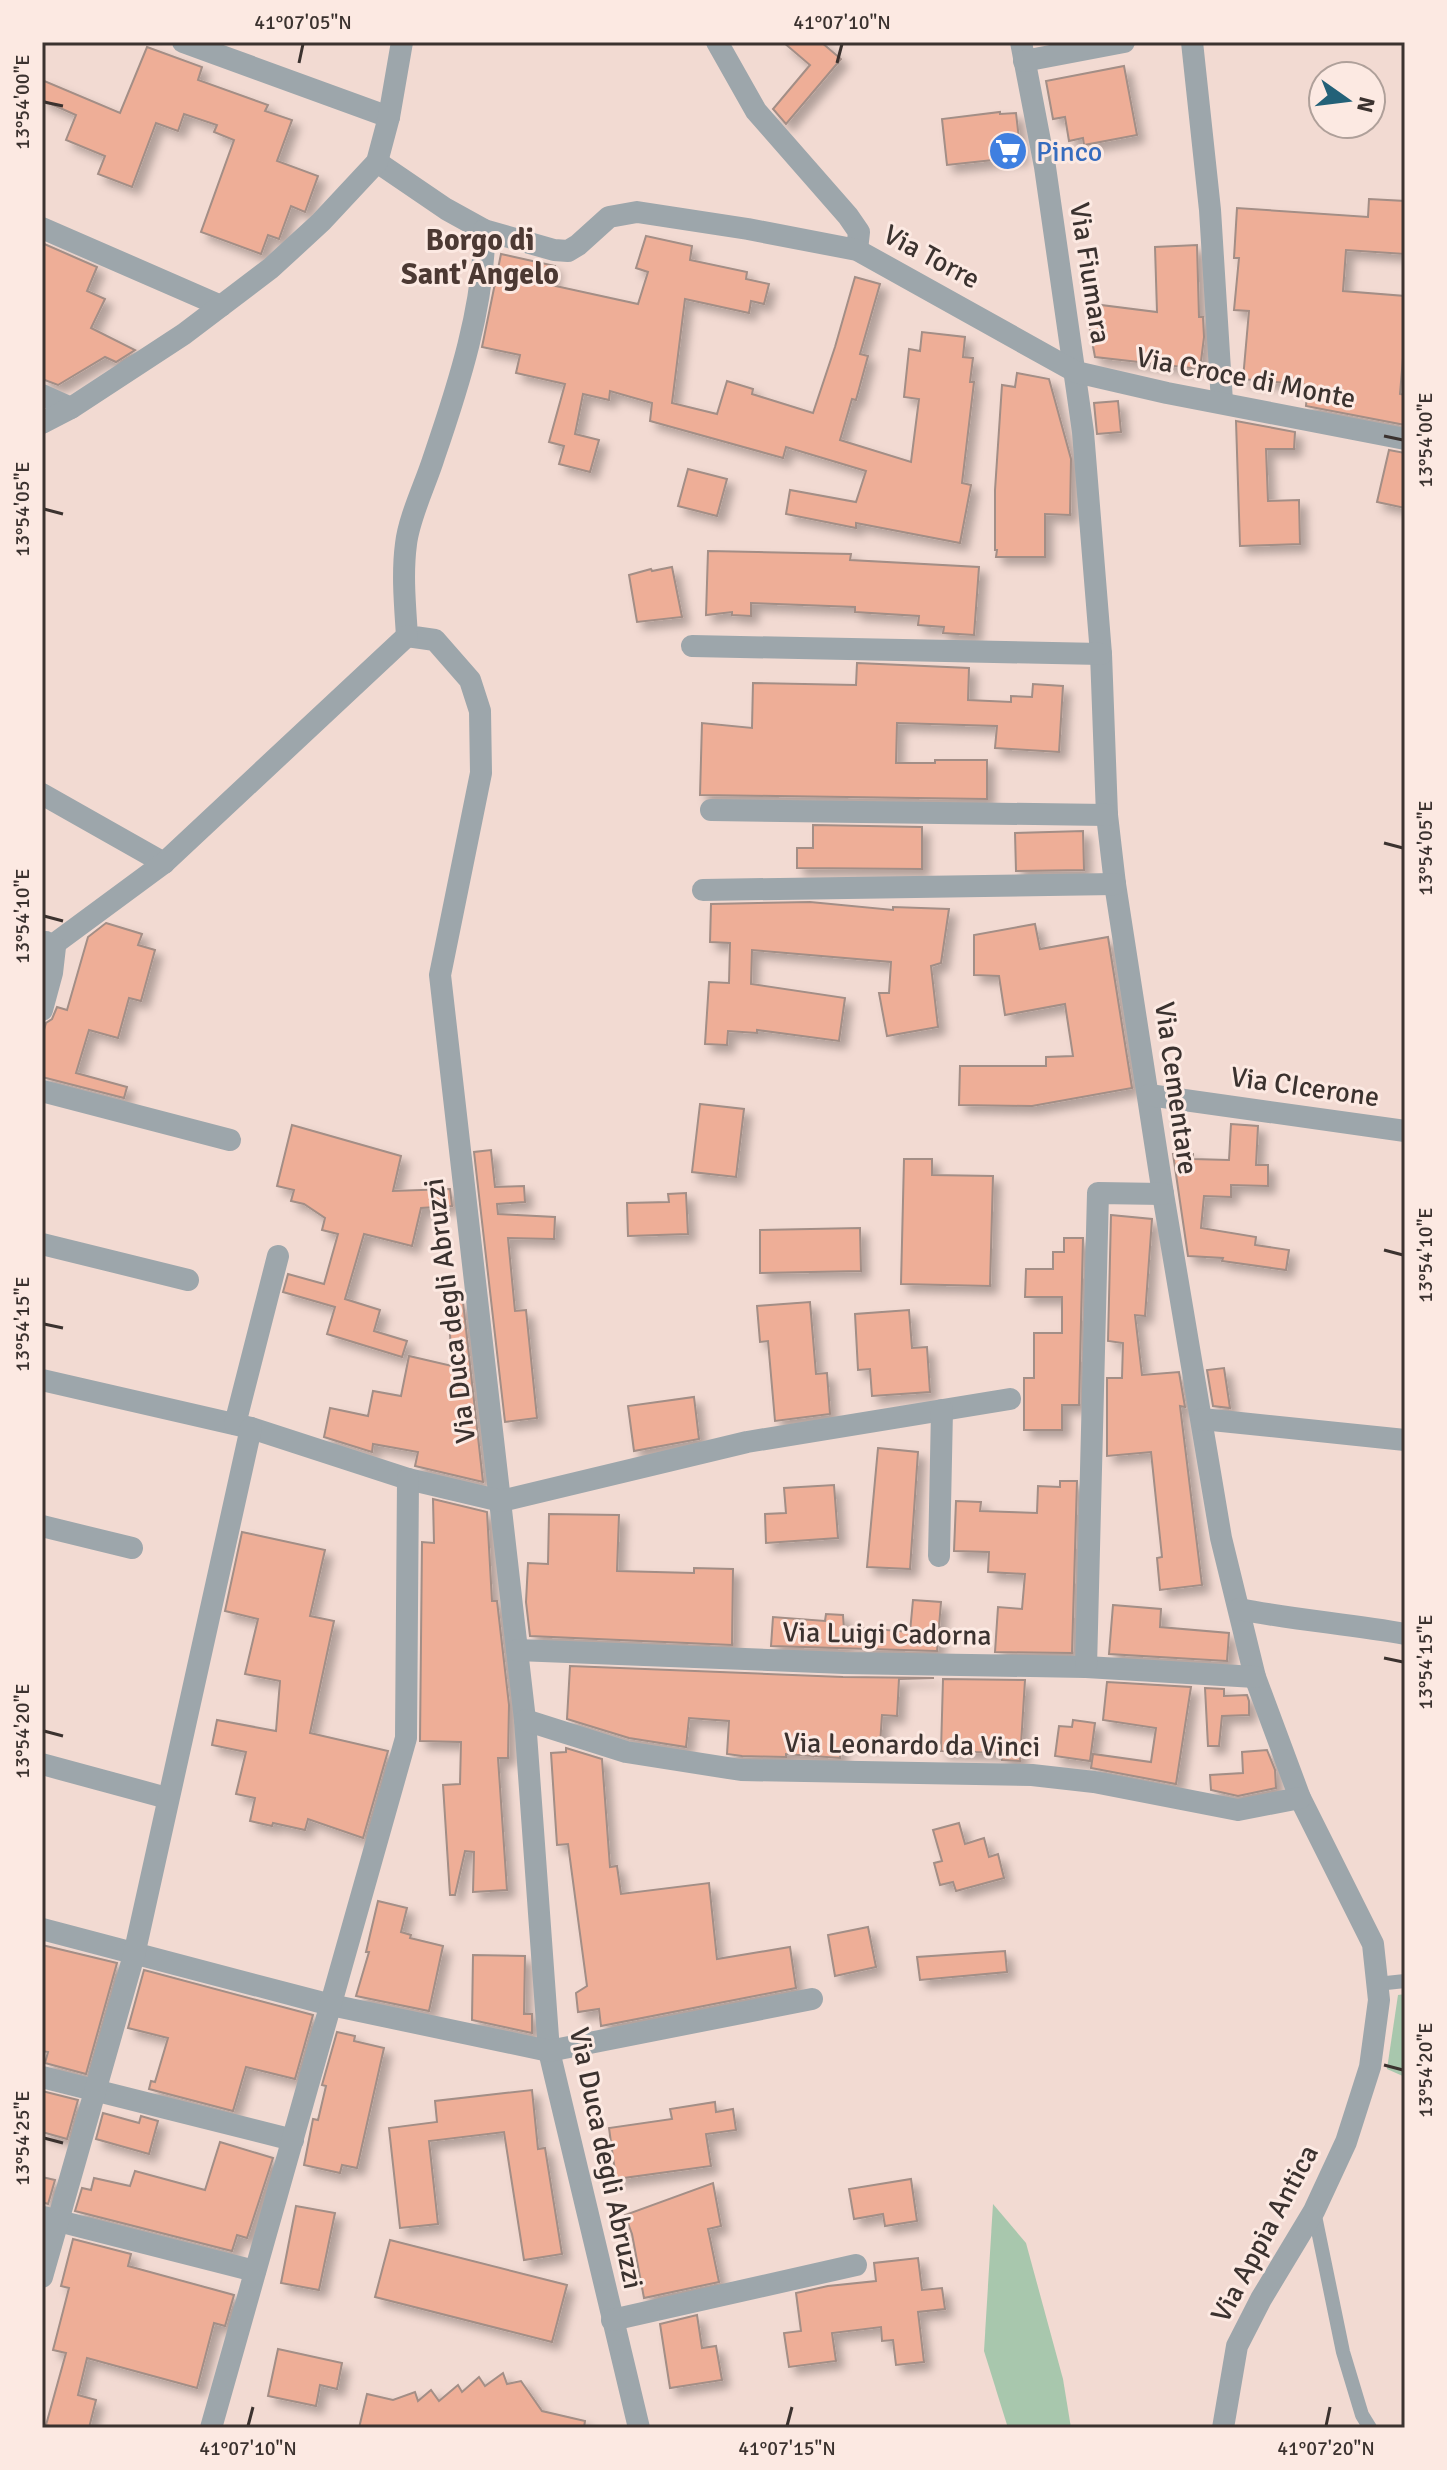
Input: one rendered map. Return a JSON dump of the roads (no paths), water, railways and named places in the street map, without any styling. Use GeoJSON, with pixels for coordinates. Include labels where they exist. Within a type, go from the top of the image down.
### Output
{"type":"FeatureCollection","features":[{"type":"Feature","properties":{"kind":"street"},"geometry":{"type":"LineString","coordinates":[[183,42],[389,117]]}},
{"type":"Feature","properties":{"kind":"street"},"geometry":{"type":"LineString","coordinates":[[42,423],[151,357],[271,268],[321,222],[377,162],[389,117],[402,42]]}},
{"type":"Feature","properties":{"kind":"street","name":"Via Torre"},"geometry":{"type":"LineString","coordinates":[[717,42],[756,111],[859,232],[857,250],[1076,372]]}},
{"type":"Feature","properties":{"kind":"street"},"geometry":{"type":"LineString","coordinates":[[1022,52],[1122,42]]}},
{"type":"Feature","properties":{"kind":"street"},"geometry":{"type":"LineString","coordinates":[[1192,42],[1210,210],[1222,402]]}},
{"type":"Feature","properties":{"kind":"street","name":"Via Fiumara"},"geometry":{"type":"LineString","coordinates":[[1022,52],[1045,167],[1076,372]]}},
{"type":"Feature","properties":{"kind":"street"},"geometry":{"type":"LineString","coordinates":[[377,162],[446,209],[484,230],[554,250],[568,251],[609,217],[637,212],[857,250]]}},
{"type":"Feature","properties":{"kind":"street"},"geometry":{"type":"LineString","coordinates":[[42,228],[221,306]]}},
{"type":"Feature","properties":{"kind":"street"},"geometry":{"type":"LineString","coordinates":[[42,1010],[52,973],[46,947],[164,863],[407,636],[404,591],[406,541],[458,386],[475,311],[484,230]]}},
{"type":"Feature","properties":{"kind":"street","name":"Via Croce di Monte"},"geometry":{"type":"LineString","coordinates":[[1076,372],[1167,393],[1405,439]]}},
{"type":"Feature","properties":{"kind":"street","name":"Via Cementare"},"geometry":{"type":"LineString","coordinates":[[1076,372],[1101,654],[1107,815],[1163,1194],[1221,1538],[1255,1677],[1300,1798]]}},
{"type":"Feature","properties":{"kind":"street"},"geometry":{"type":"LineString","coordinates":[[42,395],[71,408]]}},
{"type":"Feature","properties":{"kind":"street","name":"Via Duca degli Abruzzi"},"geometry":{"type":"LineString","coordinates":[[407,636],[435,640],[470,680],[480,711],[481,773],[440,975],[525,1720],[549,2051],[639,2428]]}},
{"type":"Feature","properties":{"kind":"street"},"geometry":{"type":"LineString","coordinates":[[692,646],[1101,654]]}},
{"type":"Feature","properties":{"kind":"street"},"geometry":{"type":"LineString","coordinates":[[42,794],[164,863]]}},
{"type":"Feature","properties":{"kind":"street"},"geometry":{"type":"LineString","coordinates":[[711,810],[1107,815]]}},
{"type":"Feature","properties":{"kind":"street"},"geometry":{"type":"LineString","coordinates":[[703,890],[1115,884]]}},
{"type":"Feature","properties":{"kind":"street"},"geometry":{"type":"LineString","coordinates":[[42,1091],[230,1140]]}},
{"type":"Feature","properties":{"kind":"street","name":"Via CIcerone"},"geometry":{"type":"LineString","coordinates":[[1149,1095],[1405,1131]]}},
{"type":"Feature","properties":{"kind":"street"},"geometry":{"type":"LineString","coordinates":[[1086,1667],[1098,1193],[1163,1194]]}},
{"type":"Feature","properties":{"kind":"street"},"geometry":{"type":"LineString","coordinates":[[42,1244],[188,1280]]}},
{"type":"Feature","properties":{"kind":"street"},"geometry":{"type":"LineString","coordinates":[[42,2277],[49,2218],[95,2091],[134,1955],[278,1256]]}},
{"type":"Feature","properties":{"kind":"street"},"geometry":{"type":"LineString","coordinates":[[42,1380],[243,1426],[408,1479],[501,1501],[747,1442],[1010,1399]]}},
{"type":"Feature","properties":{"kind":"street"},"geometry":{"type":"LineString","coordinates":[[939,1556],[942,1410]]}},
{"type":"Feature","properties":{"kind":"street"},"geometry":{"type":"LineString","coordinates":[[1202,1419],[1405,1440]]}},
{"type":"Feature","properties":{"kind":"street"},"geometry":{"type":"LineString","coordinates":[[211,2428],[406,1738],[408,1479]]}},
{"type":"Feature","properties":{"kind":"street"},"geometry":{"type":"LineString","coordinates":[[42,1526],[132,1548]]}},
{"type":"Feature","properties":{"kind":"street"},"geometry":{"type":"LineString","coordinates":[[1239,1609],[1405,1634]]}},
{"type":"Feature","properties":{"kind":"street","name":"Via Luigi Cadorna"},"geometry":{"type":"LineString","coordinates":[[517,1650],[844,1663],[1086,1667],[1255,1677]]}},
{"type":"Feature","properties":{"kind":"street","name":"Via Leonardo da Vinci"},"geometry":{"type":"LineString","coordinates":[[525,1720],[626,1752],[741,1770],[1032,1775],[1094,1782],[1238,1810],[1300,1798]]}},
{"type":"Feature","properties":{"kind":"street"},"geometry":{"type":"LineString","coordinates":[[42,1764],[167,1798]]}},
{"type":"Feature","properties":{"kind":"street","name":"Via Appia Antica"},"geometry":{"type":"LineString","coordinates":[[1223,2428],[1237,2346],[1261,2299],[1314,2211],[1346,2142],[1370,2067],[1379,2000],[1373,1944],[1300,1798]]}},
{"type":"Feature","properties":{"kind":"street"},"geometry":{"type":"LineString","coordinates":[[42,1929],[331,2005],[549,2051],[812,1999]]}},
{"type":"Feature","properties":{"kind":"street"},"geometry":{"type":"LineString","coordinates":[[42,2077],[293,2140]]}},
{"type":"Feature","properties":{"kind":"street"},"geometry":{"type":"LineString","coordinates":[[49,2218],[255,2271]]}},
{"type":"Feature","properties":{"kind":"street"},"geometry":{"type":"LineString","coordinates":[[612,2320],[856,2265]]}},
{"type":"Feature","properties":{"kind":"lane"},"geometry":{"type":"LineString","coordinates":[[1377,1984],[1405,1981]]}},
{"type":"Feature","properties":{"kind":"lane"},"geometry":{"type":"LineString","coordinates":[[1314,2211],[1343,2352],[1362,2415],[1370,2428]]}},
{"type":"Feature","properties":{"kind":"place","name":"Pinco"},"geometry":{"type":"Point","coordinates":[1008,151]}},
{"type":"Feature","properties":{"kind":"district","name":"Borgo di Sant'Angelo"},"geometry":{"type":"Point","coordinates":[480,257]}}]}
